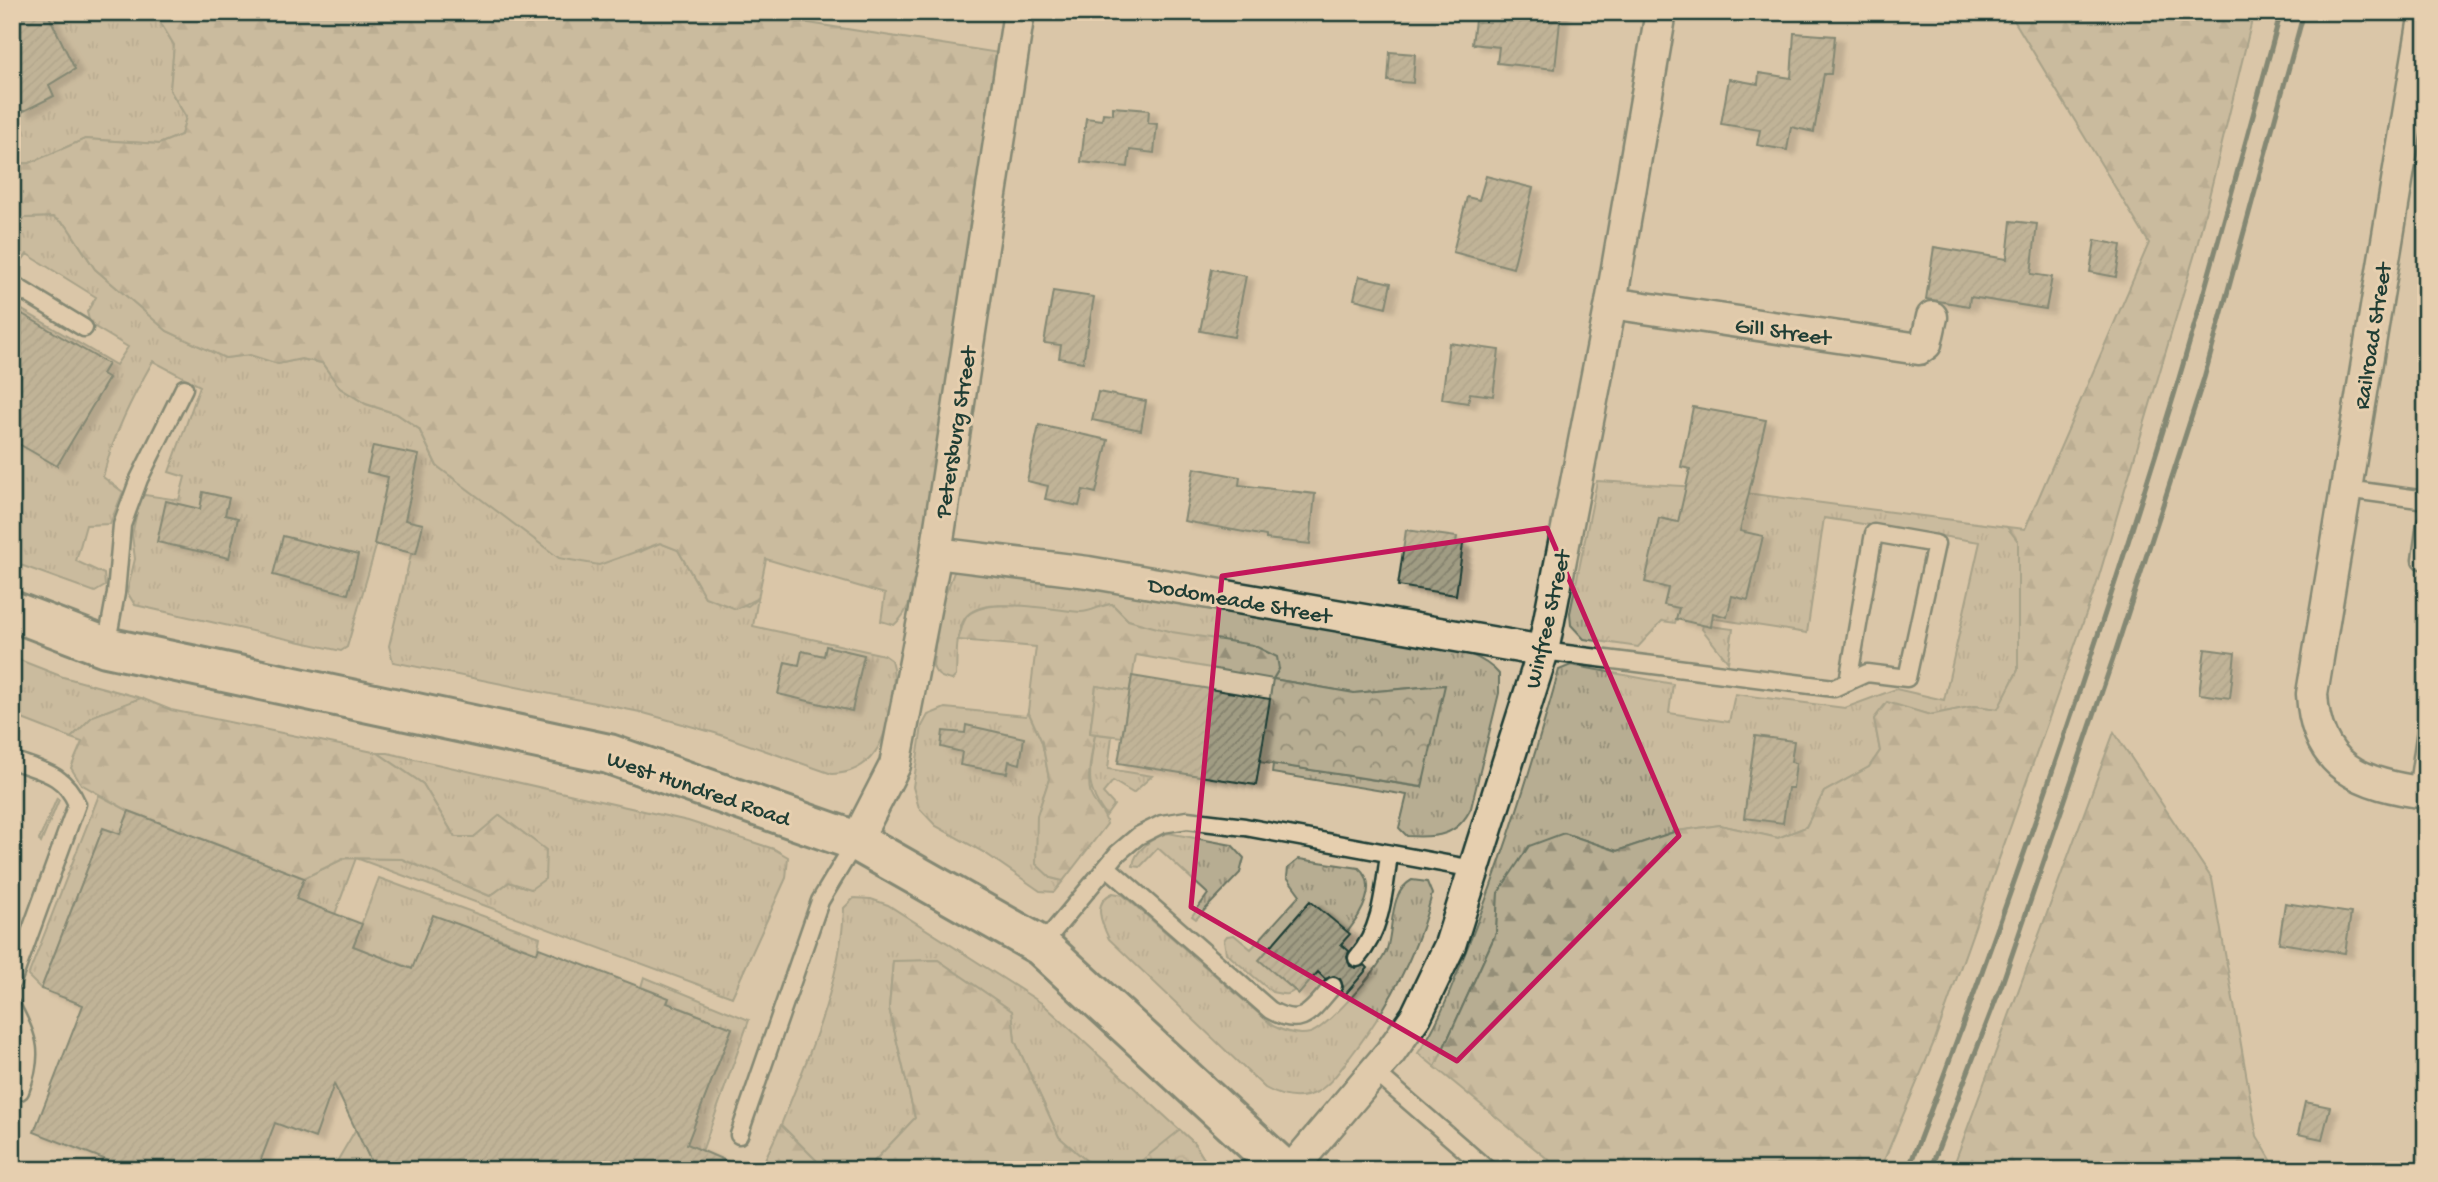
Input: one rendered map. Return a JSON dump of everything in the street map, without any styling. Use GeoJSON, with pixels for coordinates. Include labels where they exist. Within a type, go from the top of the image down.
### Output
{"type":"FeatureCollection","features":[{"type":"Feature","properties":{"kind":"main road","name":"West Hundred Road"},"geometry":{"type":"LineString","coordinates":[[12,611],[106,646],[609,754],[856,841],[1041,946],[1284,1170]]}},
{"type":"Feature","properties":{"kind":"street","name":"Petersburg Street"},"geometry":{"type":"LineString","coordinates":[[856,841],[895,765],[936,554],[1019,12]]}},
{"type":"Feature","properties":{"kind":"street","name":"Winfree Street"},"geometry":{"type":"LineString","coordinates":[[1291,1170],[1374,1072],[1416,1016],[1450,945],[1543,651],[1611,303],[1661,12]]}},
{"type":"Feature","properties":{"kind":"street","name":"Railroad Street"},"geometry":{"type":"LineString","coordinates":[[2421,793],[2383,787],[2355,776],[2335,760],[2321,738],[2313,714],[2312,694],[2425,12]]}},
{"type":"Feature","properties":{"kind":"street","name":"Gill Street"},"geometry":{"type":"LineString","coordinates":[[1611,303],[1919,349],[1926,344],[1932,317]]}},
{"type":"Feature","properties":{"kind":"street","name":"Dodomeade Street"},"geometry":{"type":"LineString","coordinates":[[936,554],[1088,572],[1543,651]]}},
{"type":"Feature","properties":{"kind":"lane"},"geometry":{"type":"LineString","coordinates":[[12,284],[85,328]]}},
{"type":"Feature","properties":{"kind":"lane"},"geometry":{"type":"LineString","coordinates":[[106,646],[116,593],[122,525],[139,479],[184,388]]}},
{"type":"Feature","properties":{"kind":"lane"},"geometry":{"type":"LineString","coordinates":[[2346,489],[2426,499]]}},
{"type":"Feature","properties":{"kind":"lane"},"geometry":{"type":"LineString","coordinates":[[2426,523],[2421,560],[2426,561]]}},
{"type":"Feature","properties":{"kind":"lane"},"geometry":{"type":"LineString","coordinates":[[1543,651],[1834,688],[1848,682],[1867,673],[1908,678],[1936,544],[1874,533],[1848,682]]}},
{"type":"Feature","properties":{"kind":"lane"},"geometry":{"type":"LineString","coordinates":[[2421,793],[2426,730]]}},
{"type":"Feature","properties":{"kind":"lane"},"geometry":{"type":"LineString","coordinates":[[12,761],[59,778],[70,787],[77,804],[12,982]]}},
{"type":"Feature","properties":{"kind":"lane"},"geometry":{"type":"LineString","coordinates":[[1041,946],[1107,867],[1138,836],[1162,824],[1188,820],[1474,869]]}},
{"type":"Feature","properties":{"kind":"lane"},"geometry":{"type":"LineString","coordinates":[[739,1135],[820,901],[856,841]]}},
{"type":"Feature","properties":{"kind":"lane"},"geometry":{"type":"LineString","coordinates":[[1357,958],[1369,944],[1378,922],[1389,854]]}},
{"type":"Feature","properties":{"kind":"lane"},"geometry":{"type":"LineString","coordinates":[[1107,867],[1270,1010],[1285,1019],[1297,1020],[1311,1011],[1333,986]]}},
{"type":"Feature","properties":{"kind":"lane"},"geometry":{"type":"LineString","coordinates":[[12,1007],[27,1038],[30,1066],[20,1091]]}},
{"type":"Feature","properties":{"kind":"lane"},"geometry":{"type":"LineString","coordinates":[[1374,1072],[1488,1170]]}},
{"type":"Feature","properties":{"kind":"highlighted area"},"geometry":{"type":"Polygon","coordinates":[[[1547,528],[1679,836],[1457,1061],[1191,907],[1222,576],[1547,528]]]}},
{"type":"Feature","properties":{"kind":"green space"},"geometry":{"type":"Polygon","coordinates":[[[12,12],[154,12],[174,45],[170,90],[186,117],[181,135],[159,144],[85,139],[30,163],[12,164],[12,12]]]}},
{"type":"Feature","properties":{"kind":"green space"},"geometry":{"type":"Polygon","coordinates":[[[154,12],[739,12],[999,53],[916,577],[911,599],[901,618],[894,625],[881,621],[885,594],[766,559],[758,598],[736,609],[705,597],[678,550],[660,543],[599,565],[559,558],[437,466],[419,429],[397,414],[366,404],[340,388],[322,363],[301,359],[278,364],[250,355],[225,358],[167,331],[95,269],[67,226],[53,217],[25,218],[12,223],[12,164],[30,163],[85,139],[159,144],[181,135],[186,117],[170,90],[174,45],[154,12]]]}},
{"type":"Feature","properties":{"kind":"green space"},"geometry":{"type":"Polygon","coordinates":[[[2009,12],[2254,12],[2196,250],[2097,583],[1934,1042],[1880,1170],[1561,1170],[1435,1067],[1496,933],[1498,893],[1529,846],[1564,833],[1617,851],[1677,831],[1720,825],[1778,838],[1806,827],[1824,792],[1869,767],[1880,751],[1874,719],[1887,702],[1930,715],[1974,706],[1998,709],[2018,670],[2018,541],[2007,527],[2025,529],[2149,243],[2009,12]]]}},
{"type":"Feature","properties":{"kind":"green space"},"geometry":{"type":"Polygon","coordinates":[[[53,217],[67,226],[95,269],[167,331],[225,358],[250,355],[278,364],[301,359],[322,363],[340,388],[366,404],[397,414],[419,429],[437,466],[463,484],[640,552],[660,543],[678,550],[705,597],[748,606],[758,598],[753,626],[884,655],[891,660],[893,686],[886,729],[875,752],[858,768],[832,774],[715,733],[640,712],[393,662],[389,646],[413,546],[379,536],[347,647],[341,651],[135,605],[127,592],[135,559],[132,535],[140,498],[145,495],[179,500],[185,477],[169,472],[200,386],[153,361],[124,417],[103,477],[123,492],[110,524],[86,525],[76,561],[104,574],[105,586],[95,592],[12,562],[12,304],[116,365],[128,347],[90,324],[87,312],[96,297],[27,254],[12,275],[12,223],[25,218],[53,217]]]}},
{"type":"Feature","properties":{"kind":"green space"},"geometry":{"type":"Polygon","coordinates":[[[1597,481],[1699,487],[2007,527],[2018,541],[2018,670],[1999,709],[1974,706],[1930,715],[1887,703],[1874,719],[1880,751],[1869,767],[1824,792],[1806,827],[1778,838],[1720,825],[1677,831],[1617,851],[1564,833],[1498,893],[1496,933],[1435,1067],[1418,1053],[1444,1006],[1491,886],[1527,779],[1559,670],[1571,665],[1673,684],[1669,713],[1729,722],[1735,694],[1845,708],[1896,689],[1944,700],[1980,542],[1824,518],[1807,633],[1678,613],[1675,623],[1662,621],[1638,647],[1584,639],[1571,625],[1570,613],[1597,481]]]}},
{"type":"Feature","properties":{"kind":"green space"},"geometry":{"type":"Polygon","coordinates":[[[956,567],[1409,637],[1480,659],[1499,674],[1499,693],[1471,808],[1453,830],[1437,835],[1407,836],[1399,828],[1407,795],[1272,773],[1273,764],[1421,787],[1444,685],[1354,693],[1273,679],[1279,669],[1128,620],[1112,604],[1075,613],[1005,605],[975,610],[962,624],[957,646],[956,676],[952,680],[942,677],[933,666],[938,614],[956,567]]]}},
{"type":"Feature","properties":{"kind":"green space"},"geometry":{"type":"Polygon","coordinates":[[[1112,604],[1128,620],[1172,632],[1253,645],[1277,657],[1279,669],[1273,679],[1136,655],[1130,691],[1096,686],[1090,733],[1095,734],[1089,780],[1091,795],[1107,824],[1063,881],[1051,878],[1036,864],[1037,816],[1049,779],[1042,742],[1028,711],[1036,647],[958,640],[968,615],[978,609],[1006,605],[1081,612],[1112,604]]]}},
{"type":"Feature","properties":{"kind":"green space"},"geometry":{"type":"Polygon","coordinates":[[[1703,625],[1733,629],[1728,662],[1702,629],[1703,625]]]}},
{"type":"Feature","properties":{"kind":"green space"},"geometry":{"type":"Polygon","coordinates":[[[12,657],[63,677],[141,698],[93,716],[71,738],[12,715],[12,657]]]}},
{"type":"Feature","properties":{"kind":"green space"},"geometry":{"type":"Polygon","coordinates":[[[1273,679],[1354,693],[1445,685],[1422,787],[1259,762],[1273,679]]]}},
{"type":"Feature","properties":{"kind":"green space"},"geometry":{"type":"Polygon","coordinates":[[[1096,686],[1130,691],[1122,737],[1090,733],[1096,686]]]}},
{"type":"Feature","properties":{"kind":"green space"},"geometry":{"type":"Polygon","coordinates":[[[141,698],[171,710],[378,753],[423,784],[455,837],[474,837],[500,815],[546,850],[545,879],[531,889],[509,882],[490,896],[402,859],[345,858],[304,878],[129,811],[81,784],[71,768],[82,742],[71,738],[93,716],[141,698]]]}},
{"type":"Feature","properties":{"kind":"green space"},"geometry":{"type":"Polygon","coordinates":[[[945,708],[1026,716],[1028,711],[1042,742],[1049,779],[1037,816],[1051,878],[1063,881],[1054,892],[1040,891],[985,853],[936,826],[919,808],[913,787],[922,726],[928,715],[945,708]]]}},
{"type":"Feature","properties":{"kind":"green space"},"geometry":{"type":"Polygon","coordinates":[[[2114,732],[2212,879],[2257,1136],[2277,1170],[1952,1170],[2114,732]]]}},
{"type":"Feature","properties":{"kind":"green space"},"geometry":{"type":"Polygon","coordinates":[[[1095,734],[1112,736],[1108,769],[1152,776],[1133,793],[1113,781],[1103,793],[1114,805],[1106,816],[1091,786],[1090,768],[1095,734]]]}},
{"type":"Feature","properties":{"kind":"green space"},"geometry":{"type":"Polygon","coordinates":[[[378,753],[388,753],[688,821],[774,849],[788,857],[786,878],[732,997],[357,858],[402,859],[490,896],[509,882],[531,889],[500,816],[474,837],[455,837],[423,784],[378,753]]]}},
{"type":"Feature","properties":{"kind":"green space"},"geometry":{"type":"Polygon","coordinates":[[[99,795],[129,811],[120,834],[103,828],[41,989],[28,976],[99,795]]]}},
{"type":"Feature","properties":{"kind":"green space"},"geometry":{"type":"Polygon","coordinates":[[[57,798],[59,800],[41,843],[39,840],[57,798]]]}},
{"type":"Feature","properties":{"kind":"green space"},"geometry":{"type":"Polygon","coordinates":[[[1168,833],[1232,845],[1244,858],[1240,873],[1196,919],[1192,916],[1208,894],[1158,848],[1140,867],[1133,866],[1137,855],[1146,845],[1168,833]]]}},
{"type":"Feature","properties":{"kind":"green space"},"geometry":{"type":"Polygon","coordinates":[[[345,858],[356,858],[335,914],[289,919],[304,878],[345,858]]]}},
{"type":"Feature","properties":{"kind":"green space"},"geometry":{"type":"Polygon","coordinates":[[[1299,859],[1359,868],[1367,879],[1368,892],[1356,921],[1345,935],[1296,989],[1282,994],[1272,992],[1226,953],[1224,940],[1227,936],[1234,935],[1251,949],[1300,895],[1287,877],[1288,868],[1299,859]]]}},
{"type":"Feature","properties":{"kind":"green space"},"geometry":{"type":"Polygon","coordinates":[[[379,878],[540,937],[537,953],[497,937],[495,942],[429,975],[353,946],[379,878]]]}},
{"type":"Feature","properties":{"kind":"green space"},"geometry":{"type":"Polygon","coordinates":[[[1412,880],[1427,882],[1432,894],[1426,917],[1400,980],[1377,1019],[1335,1076],[1317,1092],[1297,1097],[1284,1096],[1265,1088],[1109,939],[1100,913],[1100,907],[1106,897],[1113,893],[1123,895],[1273,1026],[1291,1033],[1305,1034],[1318,1029],[1353,996],[1383,958],[1396,901],[1399,893],[1412,880]]]}},
{"type":"Feature","properties":{"kind":"green space"},"geometry":{"type":"Polygon","coordinates":[[[854,898],[871,899],[888,905],[1043,1004],[1194,1143],[1211,1170],[1097,1170],[1059,1137],[1015,1041],[1012,1011],[938,960],[893,962],[889,1008],[915,1118],[866,1170],[826,1170],[781,1125],[830,991],[842,936],[844,908],[854,898]]]}},
{"type":"Feature","properties":{"kind":"green space"},"geometry":{"type":"Polygon","coordinates":[[[938,960],[1012,1011],[1015,1041],[1059,1137],[1097,1170],[866,1170],[915,1118],[889,1008],[893,961],[938,960]]]}},
{"type":"Feature","properties":{"kind":"green space"},"geometry":{"type":"Polygon","coordinates":[[[644,977],[749,1020],[700,1157],[684,1151],[732,1028],[681,1008],[665,1010],[669,998],[641,987],[644,977]]]}},
{"type":"Feature","properties":{"kind":"green space"},"geometry":{"type":"Polygon","coordinates":[[[781,1125],[826,1170],[760,1170],[781,1125]]]}},
{"type":"Feature","properties":{"kind":"green space"},"geometry":{"type":"Polygon","coordinates":[[[356,1129],[370,1159],[366,1170],[332,1170],[356,1129]]]}},
{"type":"Feature","properties":{"kind":"green space"},"geometry":{"type":"Polygon","coordinates":[[[1180,1130],[1194,1143],[1211,1170],[1130,1170],[1180,1130]]]}},
{"type":"Feature","properties":{"kind":"building"},"geometry":{"type":"Polygon","coordinates":[[[12,12],[47,12],[75,69],[49,85],[54,96],[22,112],[12,91],[12,12]]]}},
{"type":"Feature","properties":{"kind":"building"},"geometry":{"type":"Polygon","coordinates":[[[1476,12],[1561,12],[1555,69],[1497,63],[1499,47],[1472,44],[1476,12]]]}},
{"type":"Feature","properties":{"kind":"building"},"geometry":{"type":"Polygon","coordinates":[[[1794,33],[1835,36],[1831,74],[1824,74],[1814,132],[1791,127],[1787,150],[1757,145],[1760,130],[1721,124],[1729,79],[1758,84],[1759,73],[1791,78],[1794,33]]]}},
{"type":"Feature","properties":{"kind":"building"},"geometry":{"type":"Polygon","coordinates":[[[1390,52],[1415,54],[1413,83],[1388,81],[1390,52]]]}},
{"type":"Feature","properties":{"kind":"building"},"geometry":{"type":"Polygon","coordinates":[[[1113,107],[1149,110],[1148,123],[1157,124],[1154,153],[1130,150],[1128,167],[1081,162],[1086,118],[1102,120],[1103,113],[1113,114],[1113,107]]]}},
{"type":"Feature","properties":{"kind":"building"},"geometry":{"type":"Polygon","coordinates":[[[1486,176],[1533,188],[1513,268],[1453,252],[1467,197],[1479,200],[1486,176]]]}},
{"type":"Feature","properties":{"kind":"building"},"geometry":{"type":"Polygon","coordinates":[[[2011,221],[2037,224],[2031,274],[2052,277],[2046,309],[1970,297],[1969,306],[1926,299],[1934,247],[2007,259],[2011,221]]]}},
{"type":"Feature","properties":{"kind":"building"},"geometry":{"type":"Polygon","coordinates":[[[2095,240],[2121,245],[2116,277],[2090,272],[2095,240]]]}},
{"type":"Feature","properties":{"kind":"building"},"geometry":{"type":"Polygon","coordinates":[[[1212,269],[1246,276],[1234,337],[1200,331],[1212,269]]]}},
{"type":"Feature","properties":{"kind":"building"},"geometry":{"type":"Polygon","coordinates":[[[1359,276],[1391,283],[1386,307],[1354,299],[1359,276]]]}},
{"type":"Feature","properties":{"kind":"building"},"geometry":{"type":"Polygon","coordinates":[[[1053,291],[1094,297],[1083,362],[1059,358],[1061,345],[1044,343],[1053,291]]]}},
{"type":"Feature","properties":{"kind":"building"},"geometry":{"type":"Polygon","coordinates":[[[12,308],[108,364],[102,374],[109,378],[57,466],[12,440],[12,308]]]}},
{"type":"Feature","properties":{"kind":"building"},"geometry":{"type":"Polygon","coordinates":[[[1449,343],[1499,350],[1493,396],[1470,393],[1468,403],[1442,399],[1449,343]]]}},
{"type":"Feature","properties":{"kind":"building"},"geometry":{"type":"Polygon","coordinates":[[[1098,392],[1146,401],[1141,430],[1092,420],[1098,392]]]}},
{"type":"Feature","properties":{"kind":"building"},"geometry":{"type":"Polygon","coordinates":[[[1693,407],[1766,420],[1740,531],[1763,536],[1748,600],[1732,596],[1727,617],[1713,613],[1711,627],[1676,619],[1679,608],[1664,605],[1668,588],[1645,582],[1659,518],[1678,522],[1690,469],[1681,467],[1693,407]]]}},
{"type":"Feature","properties":{"kind":"building"},"geometry":{"type":"Polygon","coordinates":[[[1039,425],[1108,440],[1096,493],[1083,490],[1079,506],[1045,499],[1048,486],[1027,481],[1039,425]]]}},
{"type":"Feature","properties":{"kind":"building"},"geometry":{"type":"Polygon","coordinates":[[[373,446],[419,455],[405,520],[423,524],[416,554],[374,544],[388,477],[367,472],[373,446]]]}},
{"type":"Feature","properties":{"kind":"building"},"geometry":{"type":"Polygon","coordinates":[[[1194,468],[1240,477],[1239,485],[1315,494],[1310,544],[1266,539],[1266,536],[1184,521],[1194,468]]]}},
{"type":"Feature","properties":{"kind":"building"},"geometry":{"type":"Polygon","coordinates":[[[203,492],[229,498],[225,515],[238,518],[229,558],[157,542],[166,501],[200,509],[203,492]]]}},
{"type":"Feature","properties":{"kind":"building"},"geometry":{"type":"Polygon","coordinates":[[[1406,530],[1457,537],[1456,543],[1463,544],[1456,595],[1398,586],[1406,530]]]}},
{"type":"Feature","properties":{"kind":"building"},"geometry":{"type":"Polygon","coordinates":[[[283,536],[358,555],[348,594],[273,575],[283,536]]]}},
{"type":"Feature","properties":{"kind":"building"},"geometry":{"type":"Polygon","coordinates":[[[826,646],[864,655],[852,711],[778,694],[785,662],[799,665],[802,651],[824,656],[826,646]]]}},
{"type":"Feature","properties":{"kind":"building"},"geometry":{"type":"Polygon","coordinates":[[[2205,649],[2235,653],[2230,698],[2199,694],[2205,649]]]}},
{"type":"Feature","properties":{"kind":"building"},"geometry":{"type":"Polygon","coordinates":[[[1132,676],[1270,699],[1256,785],[1118,763],[1132,676]]]}},
{"type":"Feature","properties":{"kind":"building"},"geometry":{"type":"Polygon","coordinates":[[[966,725],[1024,738],[1020,764],[1009,761],[1007,773],[960,765],[962,752],[941,747],[943,731],[965,733],[966,725]]]}},
{"type":"Feature","properties":{"kind":"building"},"geometry":{"type":"Polygon","coordinates":[[[1755,736],[1794,741],[1791,762],[1796,763],[1793,788],[1788,788],[1783,823],[1744,818],[1755,736]]]}},
{"type":"Feature","properties":{"kind":"building"},"geometry":{"type":"Polygon","coordinates":[[[129,811],[304,878],[296,899],[362,924],[353,946],[412,969],[433,915],[537,953],[539,948],[669,998],[667,1003],[732,1028],[687,1144],[747,1170],[375,1170],[334,1084],[315,1138],[275,1123],[257,1170],[132,1170],[34,1132],[83,1005],[41,989],[103,828],[120,834],[129,811]]]}},
{"type":"Feature","properties":{"kind":"building"},"geometry":{"type":"Polygon","coordinates":[[[1310,901],[1350,934],[1341,944],[1349,951],[1347,957],[1350,966],[1356,968],[1365,965],[1368,968],[1344,996],[1341,993],[1343,987],[1340,979],[1334,976],[1325,979],[1318,972],[1299,994],[1259,960],[1310,901]]]}},
{"type":"Feature","properties":{"kind":"building"},"geometry":{"type":"Polygon","coordinates":[[[2285,903],[2351,913],[2345,953],[2279,943],[2285,903]]]}},
{"type":"Feature","properties":{"kind":"building"},"geometry":{"type":"Polygon","coordinates":[[[2305,1102],[2330,1107],[2322,1139],[2298,1134],[2305,1102]]]}},
{"type":"Feature","properties":{"kind":"railway"},"geometry":{"type":"LineString","coordinates":[[1908,1170],[2048,785],[2144,493],[2229,204],[2281,12]]}},
{"type":"Feature","properties":{"kind":"railway"},"geometry":{"type":"LineString","coordinates":[[1930,1170],[2003,981],[2113,659],[2204,378],[2304,12]]}}]}
